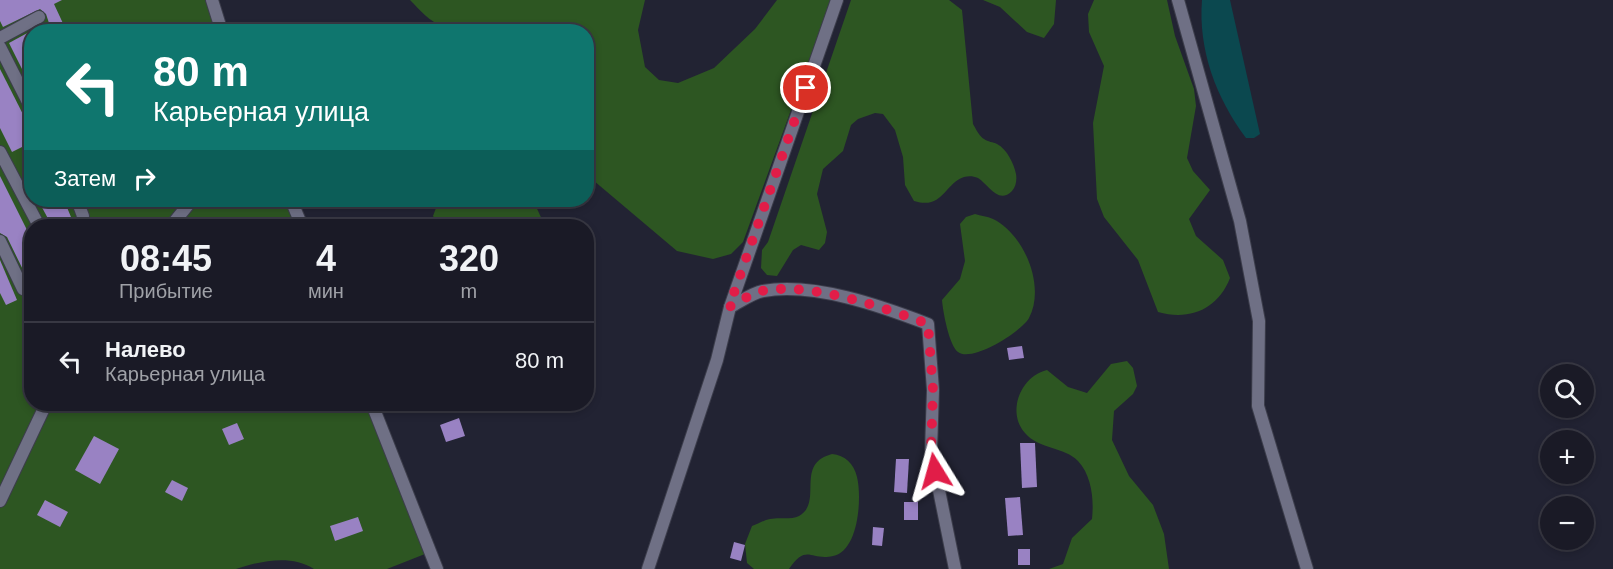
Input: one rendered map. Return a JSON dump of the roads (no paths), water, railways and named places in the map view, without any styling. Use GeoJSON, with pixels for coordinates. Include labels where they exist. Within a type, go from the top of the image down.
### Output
{"type":"FeatureCollection","features":[{"type":"Feature","properties":{"kind":"street"},"geometry":{"type":"LineString","coordinates":[[212,0],[220,24]]}},
{"type":"Feature","properties":{"kind":"street"},"geometry":{"type":"LineString","coordinates":[[648,569],[717,360],[729,307],[837,0]]}},
{"type":"Feature","properties":{"kind":"street"},"geometry":{"type":"LineString","coordinates":[[1178,0],[1240,221],[1259,321],[1258,406],[1306,569]]}},
{"type":"Feature","properties":{"kind":"street"},"geometry":{"type":"LineString","coordinates":[[30,24],[39,17]]}},
{"type":"Feature","properties":{"kind":"street"},"geometry":{"type":"LineString","coordinates":[[24,28],[0,46],[24,94]]}},
{"type":"Feature","properties":{"kind":"street"},"geometry":{"type":"LineString","coordinates":[[0,152],[24,198]]}},
{"type":"Feature","properties":{"kind":"street"},"geometry":{"type":"LineString","coordinates":[[177,219],[186,207]]}},
{"type":"Feature","properties":{"kind":"street"},"geometry":{"type":"LineString","coordinates":[[0,241],[23,289]]}},
{"type":"Feature","properties":{"kind":"street"},"geometry":{"type":"LineString","coordinates":[[729,307],[762,291],[804,290],[883,307],[928,324],[933,390],[931,451],[955,569]]}},
{"type":"Feature","properties":{"kind":"street"},"geometry":{"type":"LineString","coordinates":[[0,501],[43,411]]}},
{"type":"Feature","properties":{"kind":"street"},"geometry":{"type":"LineString","coordinates":[[375,411],[437,569]]}}]}
